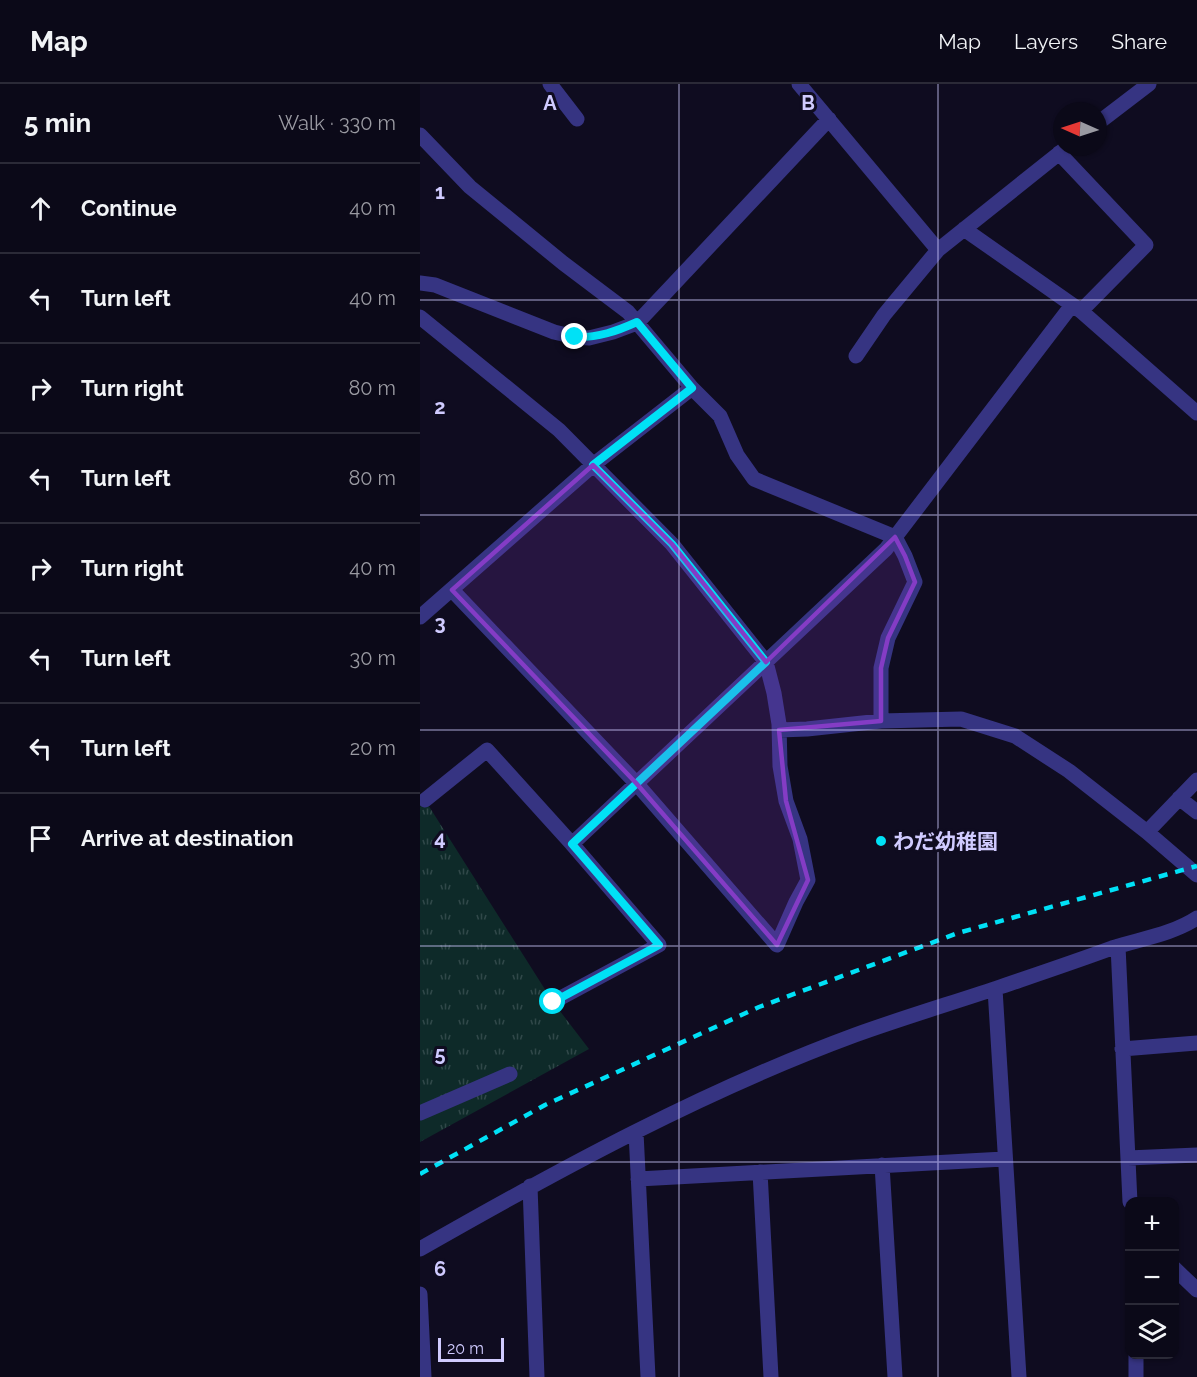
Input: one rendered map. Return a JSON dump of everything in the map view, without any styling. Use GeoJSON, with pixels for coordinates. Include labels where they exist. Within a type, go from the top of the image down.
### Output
{"type":"FeatureCollection","features":[{"type":"Feature","properties":{"kind":"street"},"geometry":{"type":"LineString","coordinates":[[550,84],[577,119]]}},
{"type":"Feature","properties":{"kind":"street"},"geometry":{"type":"LineString","coordinates":[[799,84],[938,250]]}},
{"type":"Feature","properties":{"kind":"street"},"geometry":{"type":"LineString","coordinates":[[1107,116],[1149,84]]}},
{"type":"Feature","properties":{"kind":"street"},"geometry":{"type":"LineString","coordinates":[[420,283],[435,285],[554,332],[589,338],[613,332],[637,322],[829,120]]}},
{"type":"Feature","properties":{"kind":"street"},"geometry":{"type":"LineString","coordinates":[[420,135],[470,187],[637,322],[692,388],[720,416],[737,455],[754,479],[895,537],[915,582],[888,638],[881,668],[881,721]]}},
{"type":"Feature","properties":{"kind":"street"},"geometry":{"type":"LineString","coordinates":[[856,356],[884,315],[938,250],[1055,156]]}},
{"type":"Feature","properties":{"kind":"street"},"geometry":{"type":"LineString","coordinates":[[572,844],[886,549],[1077,308],[1146,245],[1068,156]]}},
{"type":"Feature","properties":{"kind":"street"},"geometry":{"type":"LineString","coordinates":[[964,229],[1077,308],[1197,412]]}},
{"type":"Feature","properties":{"kind":"street"},"geometry":{"type":"LineString","coordinates":[[420,317],[559,430],[672,544],[766,662],[774,693],[779,730],[780,766],[786,801],[800,839],[808,880],[777,945],[636,783],[452,590]]}},
{"type":"Feature","properties":{"kind":"street"},"geometry":{"type":"LineString","coordinates":[[420,617],[593,465],[692,388]]}},
{"type":"Feature","properties":{"kind":"street"},"geometry":{"type":"LineString","coordinates":[[779,730],[881,721],[962,719],[1015,736],[1069,771],[1147,832],[1197,875]]}},
{"type":"Feature","properties":{"kind":"street"},"geometry":{"type":"LineString","coordinates":[[425,800],[487,750],[659,945],[553,1002]]}},
{"type":"Feature","properties":{"kind":"street"},"geometry":{"type":"LineString","coordinates":[[1147,832],[1197,780]]}},
{"type":"Feature","properties":{"kind":"street"},"geometry":{"type":"LineString","coordinates":[[1179,798],[1197,812]]}},
{"type":"Feature","properties":{"kind":"street"},"geometry":{"type":"LineString","coordinates":[[420,1249],[530,1186],[709,1095],[785,1062],[924,1010],[995,989],[1118,946],[1187,925],[1197,918]]}},
{"type":"Feature","properties":{"kind":"street"},"geometry":{"type":"LineString","coordinates":[[1118,946],[1130,1197]]}},
{"type":"Feature","properties":{"kind":"street"},"geometry":{"type":"LineString","coordinates":[[995,989],[1019,1377]]}},
{"type":"Feature","properties":{"kind":"street"},"geometry":{"type":"LineString","coordinates":[[1122,1049],[1197,1043]]}},
{"type":"Feature","properties":{"kind":"street"},"geometry":{"type":"LineString","coordinates":[[420,1113],[510,1074]]}},
{"type":"Feature","properties":{"kind":"street"},"geometry":{"type":"LineString","coordinates":[[636,1132],[648,1377]]}},
{"type":"Feature","properties":{"kind":"street"},"geometry":{"type":"LineString","coordinates":[[1128,1158],[1197,1155]]}},
{"type":"Feature","properties":{"kind":"street"},"geometry":{"type":"LineString","coordinates":[[638,1179],[1004,1159]]}},
{"type":"Feature","properties":{"kind":"street"},"geometry":{"type":"LineString","coordinates":[[882,1165],[895,1377]]}},
{"type":"Feature","properties":{"kind":"street"},"geometry":{"type":"LineString","coordinates":[[760,1172],[771,1377]]}},
{"type":"Feature","properties":{"kind":"street"},"geometry":{"type":"LineString","coordinates":[[530,1186],[537,1377]]}},
{"type":"Feature","properties":{"kind":"street"},"geometry":{"type":"LineString","coordinates":[[1179,1273],[1197,1290]]}},
{"type":"Feature","properties":{"kind":"street"},"geometry":{"type":"LineString","coordinates":[[420,1294],[424,1377]]}},
{"type":"Feature","properties":{"kind":"street"},"geometry":{"type":"LineString","coordinates":[[1136,1359],[1136,1377]]}},
{"type":"Feature","properties":{"kind":"highlighted area"},"geometry":{"type":"Polygon","coordinates":[[[593,465],[672,544],[766,662],[895,537],[905,556],[915,582],[888,638],[881,668],[881,721],[779,730],[786,801],[808,880],[777,945],[636,783],[452,590],[593,465]]]}},
{"type":"Feature","properties":{"kind":"green space"},"geometry":{"type":"Polygon","coordinates":[[[425,800],[553,1002],[589,1049],[420,1142],[420,807],[425,800]]]}},
{"type":"Feature","properties":{"kind":"railway"},"geometry":{"type":"LineString","coordinates":[[420,1174],[545,1105],[759,1007],[958,933],[1197,866]]}},
{"type":"Feature","properties":{"kind":"place","name":"わだ幼稚園"},"geometry":{"type":"Point","coordinates":[881,841]}},
{"type":"Feature","properties":{"kind":"route"},"geometry":{"type":"LineString","coordinates":[[553,1002],[659,945],[572,844],[766,662],[672,544],[593,465],[692,388],[637,322],[613,332],[589,338],[575,337]]}}]}
